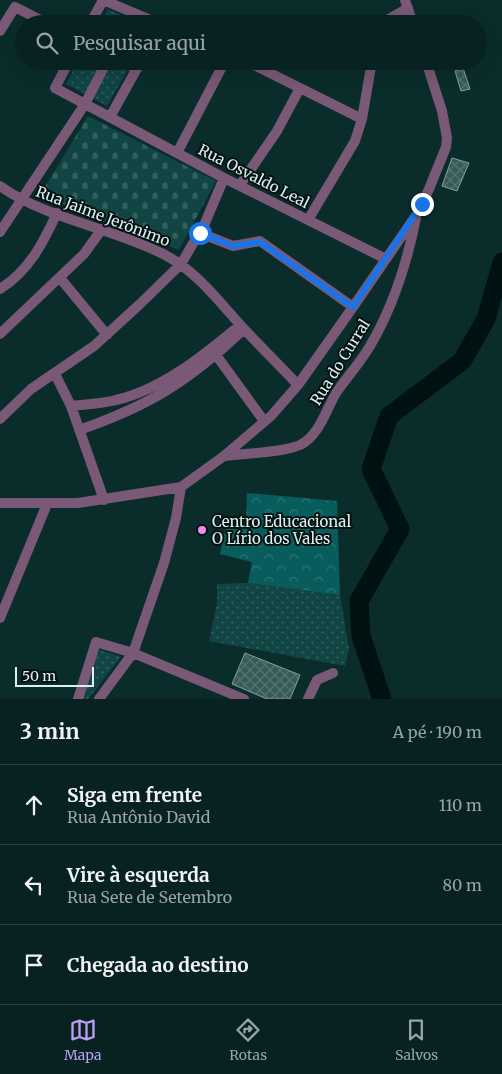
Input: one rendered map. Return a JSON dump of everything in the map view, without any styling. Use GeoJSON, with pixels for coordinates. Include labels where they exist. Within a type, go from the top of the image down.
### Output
{"type":"FeatureCollection","features":[{"type":"Feature","properties":{"kind":"street"},"geometry":{"type":"LineString","coordinates":[[95,15],[103,0],[137,15]]}},
{"type":"Feature","properties":{"kind":"street"},"geometry":{"type":"LineString","coordinates":[[392,15],[406,4]]}},
{"type":"Feature","properties":{"kind":"street"},"geometry":{"type":"LineString","coordinates":[[0,31],[15,7],[31,15]]}},
{"type":"Feature","properties":{"kind":"street","name":"Rua Osvaldo Leal"},"geometry":{"type":"LineString","coordinates":[[64,70],[55,88],[224,178],[386,259]]}},
{"type":"Feature","properties":{"kind":"street"},"geometry":{"type":"LineString","coordinates":[[0,232],[85,104],[102,70]]}},
{"type":"Feature","properties":{"kind":"street"},"geometry":{"type":"LineString","coordinates":[[110,117],[136,70]]}},
{"type":"Feature","properties":{"kind":"street"},"geometry":{"type":"LineString","coordinates":[[177,153],[220,70]]}},
{"type":"Feature","properties":{"kind":"street"},"geometry":{"type":"LineString","coordinates":[[264,70],[362,119]]}},
{"type":"Feature","properties":{"kind":"street"},"geometry":{"type":"LineString","coordinates":[[308,220],[348,154],[362,119],[370,70]]}},
{"type":"Feature","properties":{"kind":"street"},"geometry":{"type":"LineString","coordinates":[[0,503],[47,504],[104,500],[181,487],[224,456],[264,421],[298,384],[417,214],[442,155],[447,138],[442,111],[429,70]]}},
{"type":"Feature","properties":{"kind":"street"},"geometry":{"type":"LineString","coordinates":[[240,186],[277,131],[300,88]]}},
{"type":"Feature","properties":{"kind":"street"},"geometry":{"type":"LineString","coordinates":[[0,419],[31,389],[55,374],[107,334],[181,264],[188,248],[200,233],[224,178]]}},
{"type":"Feature","properties":{"kind":"street","name":"Rua Jaime Jerônimo"},"geometry":{"type":"LineString","coordinates":[[0,186],[22,201],[153,249],[181,264],[201,282],[298,384]]}},
{"type":"Feature","properties":{"kind":"street"},"geometry":{"type":"LineString","coordinates":[[0,289],[14,280],[33,259],[57,213]]}},
{"type":"Feature","properties":{"kind":"street","name":"Rua do Curral"},"geometry":{"type":"LineString","coordinates":[[224,456],[287,449],[300,445],[311,438],[336,393],[369,347],[380,326],[406,265],[417,214]]}},
{"type":"Feature","properties":{"kind":"street"},"geometry":{"type":"LineString","coordinates":[[0,334],[89,249],[102,229]]}},
{"type":"Feature","properties":{"kind":"street"},"geometry":{"type":"LineString","coordinates":[[200,233],[233,246],[260,242],[353,307]]}},
{"type":"Feature","properties":{"kind":"street"},"geometry":{"type":"LineString","coordinates":[[60,278],[107,334]]}},
{"type":"Feature","properties":{"kind":"street"},"geometry":{"type":"LineString","coordinates":[[79,430],[121,416],[149,402],[184,380],[216,355],[242,327]]}},
{"type":"Feature","properties":{"kind":"street"},"geometry":{"type":"LineString","coordinates":[[71,406],[118,400],[151,386],[190,363],[242,327]]}},
{"type":"Feature","properties":{"kind":"street"},"geometry":{"type":"LineString","coordinates":[[216,355],[264,421]]}},
{"type":"Feature","properties":{"kind":"street"},"geometry":{"type":"LineString","coordinates":[[55,374],[71,406],[104,500]]}},
{"type":"Feature","properties":{"kind":"street"},"geometry":{"type":"LineString","coordinates":[[99,699],[133,653],[164,563],[176,518],[181,487]]}},
{"type":"Feature","properties":{"kind":"street"},"geometry":{"type":"LineString","coordinates":[[0,618],[47,504]]}},
{"type":"Feature","properties":{"kind":"street"},"geometry":{"type":"LineString","coordinates":[[78,699],[96,642],[133,653],[222,695],[244,699]]}},
{"type":"Feature","properties":{"kind":"street"},"geometry":{"type":"LineString","coordinates":[[308,699],[317,680],[324,675],[333,673]]}},
{"type":"Feature","properties":{"kind":"green space"},"geometry":{"type":"Polygon","coordinates":[[[108,9],[121,15],[105,15],[108,9]]]}},
{"type":"Feature","properties":{"kind":"green space"},"geometry":{"type":"Polygon","coordinates":[[[73,70],[128,70],[107,106],[66,84],[73,70]]]}},
{"type":"Feature","properties":{"kind":"green space"},"geometry":{"type":"Polygon","coordinates":[[[88,116],[216,181],[179,250],[40,195],[88,116]]]}},
{"type":"Feature","properties":{"kind":"green space"},"geometry":{"type":"Polygon","coordinates":[[[247,493],[337,501],[340,595],[248,583],[252,562],[220,554],[226,526],[246,526],[247,493]]]}},
{"type":"Feature","properties":{"kind":"green space"},"geometry":{"type":"Polygon","coordinates":[[[248,583],[340,595],[349,649],[345,666],[209,641],[217,604],[217,584],[248,583]]]}},
{"type":"Feature","properties":{"kind":"green space"},"geometry":{"type":"Polygon","coordinates":[[[99,649],[121,657],[88,699],[82,699],[99,649]]]}},
{"type":"Feature","properties":{"kind":"building"},"geometry":{"type":"Polygon","coordinates":[[[464,70],[470,89],[461,91],[455,71],[464,70]]]}},
{"type":"Feature","properties":{"kind":"building"},"geometry":{"type":"Polygon","coordinates":[[[452,158],[469,163],[457,191],[442,186],[452,158]]]}},
{"type":"Feature","properties":{"kind":"building"},"geometry":{"type":"Polygon","coordinates":[[[245,653],[300,675],[290,699],[267,699],[232,684],[245,653]]]}},
{"type":"Feature","properties":{"kind":"waterway"},"geometry":{"type":"LineString","coordinates":[[382,699],[361,636],[359,601],[400,529],[371,469],[389,416],[462,361],[486,319],[502,262]]}},
{"type":"Feature","properties":{"kind":"place","name":"Centro Educacional O Lírio dos Vales"},"geometry":{"type":"Point","coordinates":[202,530]}},
{"type":"Feature","properties":{"kind":"route"},"geometry":{"type":"LineString","coordinates":[[200,233],[233,246],[241,246],[256,241],[260,242],[353,307],[422,204]]}}]}
